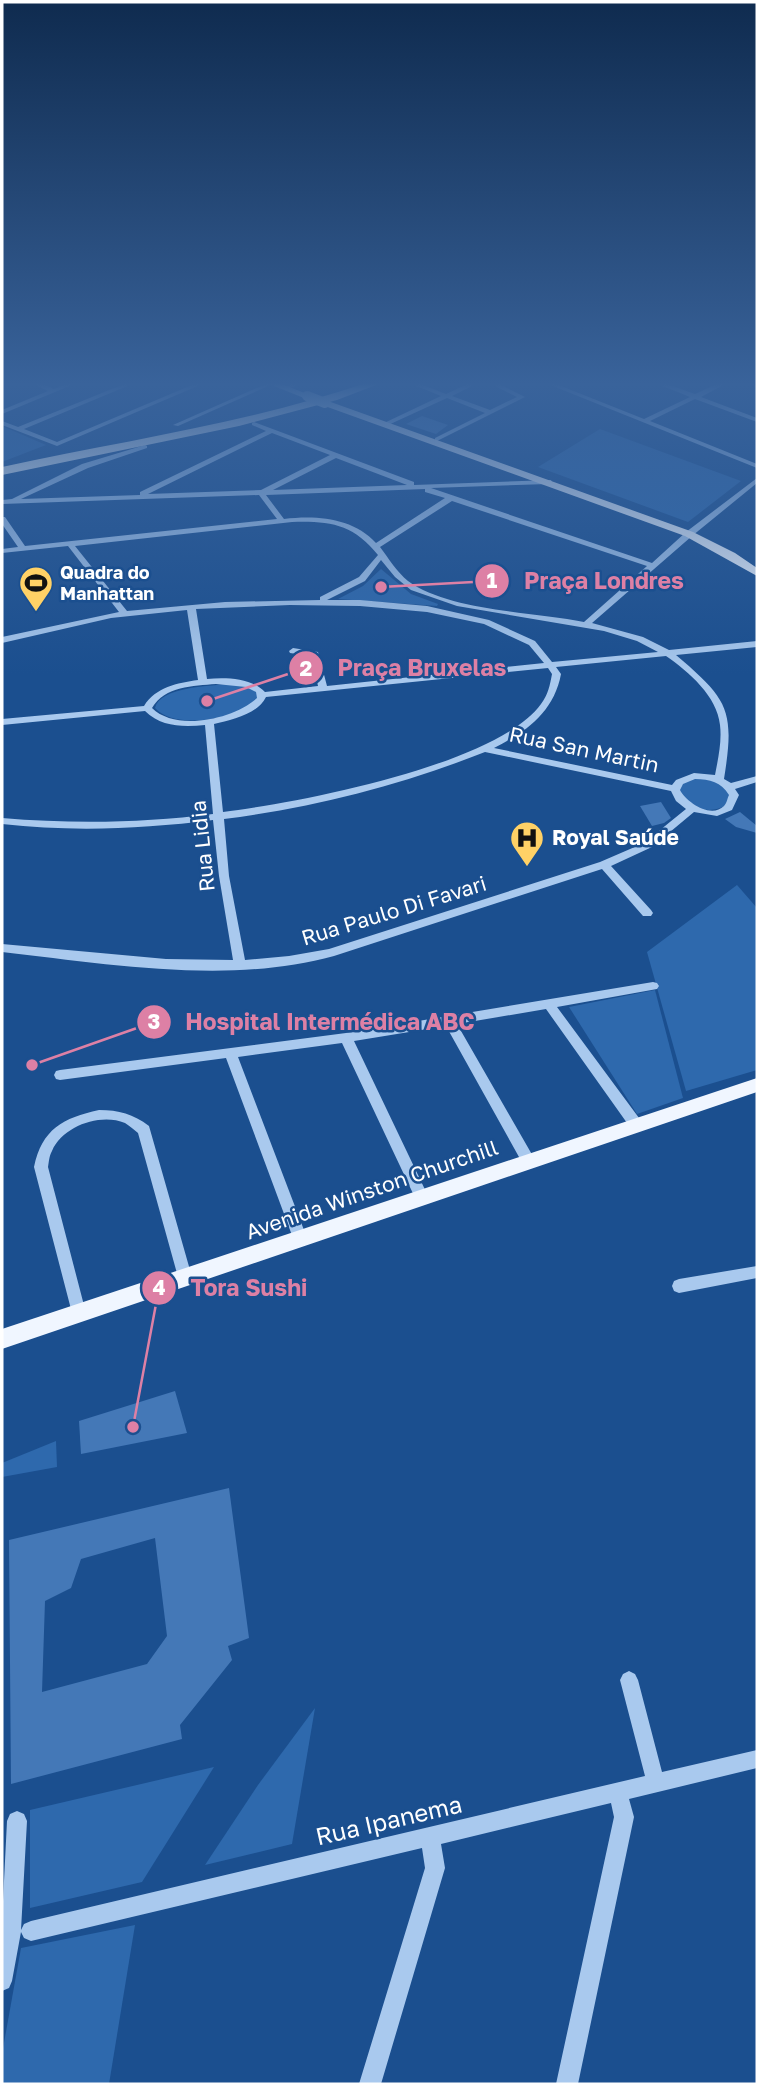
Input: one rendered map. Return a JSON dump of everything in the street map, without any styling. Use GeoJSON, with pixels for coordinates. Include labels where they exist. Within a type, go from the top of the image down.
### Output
{"type":"FeatureCollection","features":[{"type":"Feature","properties":{"kind":"main road"},"geometry":{"type":"LineString","coordinates":[[529,479],[548,482],[692,531]]}},
{"type":"Feature","properties":{"kind":"main road"},"geometry":{"type":"LineString","coordinates":[[549,479],[692,531],[756,569]]}},
{"type":"Feature","properties":{"kind":"main road","name":"Avenida Winston Churchill"},"geometry":{"type":"LineString","coordinates":[[2,1339],[757,1085]]}},
{"type":"Feature","properties":{"kind":"street"},"geometry":{"type":"LineString","coordinates":[[5,502],[45,479]]}},
{"type":"Feature","properties":{"kind":"street"},"geometry":{"type":"LineString","coordinates":[[136,497],[172,479]]}},
{"type":"Feature","properties":{"kind":"street"},"geometry":{"type":"LineString","coordinates":[[261,493],[288,479]]}},
{"type":"Feature","properties":{"kind":"street"},"geometry":{"type":"LineString","coordinates":[[398,479],[653,566]]}},
{"type":"Feature","properties":{"kind":"street"},"geometry":{"type":"LineString","coordinates":[[5,502],[419,487],[505,479]]}},
{"type":"Feature","properties":{"kind":"street"},"geometry":{"type":"LineString","coordinates":[[585,625],[692,531],[757,480]]}},
{"type":"Feature","properties":{"kind":"street"},"geometry":{"type":"LineString","coordinates":[[261,493],[282,521]]}},
{"type":"Feature","properties":{"kind":"street"},"geometry":{"type":"LineString","coordinates":[[375,547],[451,498]]}},
{"type":"Feature","properties":{"kind":"street"},"geometry":{"type":"LineString","coordinates":[[2,519],[22,547]]}},
{"type":"Feature","properties":{"kind":"street"},"geometry":{"type":"LineString","coordinates":[[2,551],[282,521],[309,520],[339,524],[358,531],[402,579],[436,597],[506,613],[629,634],[668,653],[685,665],[706,687],[722,714],[724,743],[719,780]]}},
{"type":"Feature","properties":{"kind":"street"},"geometry":{"type":"LineString","coordinates":[[69,543],[125,614]]}},
{"type":"Feature","properties":{"kind":"street"},"geometry":{"type":"LineString","coordinates":[[320,601],[362,579],[380,557]]}},
{"type":"Feature","properties":{"kind":"street"},"geometry":{"type":"LineString","coordinates":[[2,640],[125,614],[191,607],[320,601],[415,608],[483,622],[533,642],[553,665],[557,674],[543,708],[485,749],[354,792],[219,816],[87,826],[2,821]]}},
{"type":"Feature","properties":{"kind":"street"},"geometry":{"type":"LineString","coordinates":[[191,607],[203,682]]}},
{"type":"Feature","properties":{"kind":"street"},"geometry":{"type":"LineString","coordinates":[[147,708],[152,699],[169,690],[203,682],[248,684],[262,695],[757,644]]}},
{"type":"Feature","properties":{"kind":"street"},"geometry":{"type":"LineString","coordinates":[[293,651],[315,654],[323,688]]}},
{"type":"Feature","properties":{"kind":"street"},"geometry":{"type":"LineString","coordinates":[[147,708],[154,717],[162,720],[187,723],[209,721],[248,710],[259,704],[262,695]]}},
{"type":"Feature","properties":{"kind":"street"},"geometry":{"type":"LineString","coordinates":[[2,722],[147,708]]}},
{"type":"Feature","properties":{"kind":"street","name":"Rua Lidia"},"geometry":{"type":"LineString","coordinates":[[209,721],[224,876],[240,966]]}},
{"type":"Feature","properties":{"kind":"street","name":"Rua San Martin"},"geometry":{"type":"LineString","coordinates":[[485,749],[675,789]]}},
{"type":"Feature","properties":{"kind":"street"},"geometry":{"type":"LineString","coordinates":[[706,776],[730,787],[734,800],[724,810],[712,812],[692,809],[679,800],[675,789],[679,782],[688,777],[706,776]]}},
{"type":"Feature","properties":{"kind":"street"},"geometry":{"type":"LineString","coordinates":[[730,787],[757,779]]}},
{"type":"Feature","properties":{"kind":"street","name":"Rua Paulo Di Favari"},"geometry":{"type":"LineString","coordinates":[[2,948],[191,967],[240,966],[297,960],[330,953],[604,865],[648,845],[692,809]]}},
{"type":"Feature","properties":{"kind":"street"},"geometry":{"type":"LineString","coordinates":[[604,865],[647,913]]}},
{"type":"Feature","properties":{"kind":"street"},"geometry":{"type":"LineString","coordinates":[[60,1075],[346,1038],[653,986]]}},
{"type":"Feature","properties":{"kind":"street"},"geometry":{"type":"LineString","coordinates":[[548,1003],[637,1126]]}},
{"type":"Feature","properties":{"kind":"street"},"geometry":{"type":"LineString","coordinates":[[449,1021],[529,1162]]}},
{"type":"Feature","properties":{"kind":"street"},"geometry":{"type":"LineString","coordinates":[[346,1038],[422,1198]]}},
{"type":"Feature","properties":{"kind":"street"},"geometry":{"type":"LineString","coordinates":[[230,1052],[300,1238]]}},
{"type":"Feature","properties":{"kind":"street"},"geometry":{"type":"LineString","coordinates":[[79,1313],[41,1167],[41,1156],[47,1143],[64,1128],[85,1118],[112,1114],[128,1116],[144,1130],[186,1277]]}},
{"type":"Feature","properties":{"kind":"street"},"geometry":{"type":"LineString","coordinates":[[679,1286],[757,1272]]}},
{"type":"Feature","properties":{"kind":"street"},"geometry":{"type":"LineString","coordinates":[[629,1680],[656,1783]]}},
{"type":"Feature","properties":{"kind":"street","name":"Rua Ipanema"},"geometry":{"type":"LineString","coordinates":[[31,1931],[757,1759]]}},
{"type":"Feature","properties":{"kind":"street"},"geometry":{"type":"LineString","coordinates":[[567,2084],[624,1817],[618,1792]]}},
{"type":"Feature","properties":{"kind":"street"},"geometry":{"type":"LineString","coordinates":[[2,1981],[17,1821]]}},
{"type":"Feature","properties":{"kind":"street"},"geometry":{"type":"LineString","coordinates":[[370,2084],[435,1868],[430,1837]]}},
{"type":"Feature","properties":{"kind":"shaded area"},"geometry":{"type":"Polygon","coordinates":[[[572,479],[741,481],[688,522],[572,479]]]}},
{"type":"Feature","properties":{"kind":"shaded area"},"geometry":{"type":"Polygon","coordinates":[[[381,569],[411,594],[438,604],[437,606],[338,599],[363,586],[381,569]]]}},
{"type":"Feature","properties":{"kind":"shaded area"},"geometry":{"type":"Polygon","coordinates":[[[227,684],[258,691],[260,699],[244,710],[209,719],[173,718],[155,708],[159,701],[175,692],[227,684]]]}},
{"type":"Feature","properties":{"kind":"shaded area"},"geometry":{"type":"Polygon","coordinates":[[[692,777],[710,778],[731,791],[731,803],[717,809],[705,810],[680,799],[679,784],[692,777]]]}},
{"type":"Feature","properties":{"kind":"shaded area"},"geometry":{"type":"Polygon","coordinates":[[[737,885],[757,908],[757,1070],[686,1091],[647,952],[737,885]]]}},
{"type":"Feature","properties":{"kind":"shaded area"},"geometry":{"type":"Polygon","coordinates":[[[655,990],[683,1098],[637,1114],[569,1007],[655,990]]]}},
{"type":"Feature","properties":{"kind":"shaded area"},"geometry":{"type":"Polygon","coordinates":[[[56,1441],[57,1467],[2,1477],[2,1463],[56,1441]]]}},
{"type":"Feature","properties":{"kind":"shaded area"},"geometry":{"type":"Polygon","coordinates":[[[315,1708],[292,1844],[205,1865],[258,1785],[315,1708]]]}},
{"type":"Feature","properties":{"kind":"shaded area"},"geometry":{"type":"Polygon","coordinates":[[[214,1767],[142,1882],[30,1908],[30,1810],[214,1767]]]}},
{"type":"Feature","properties":{"kind":"shaded area"},"geometry":{"type":"Polygon","coordinates":[[[135,1925],[109,2084],[2,2084],[2,2054],[21,1948],[135,1925]]]}},
{"type":"Feature","properties":{"kind":"building"},"geometry":{"type":"Polygon","coordinates":[[[661,802],[671,818],[652,826],[640,806],[661,802]]]}},
{"type":"Feature","properties":{"kind":"building"},"geometry":{"type":"Polygon","coordinates":[[[740,812],[757,826],[757,833],[736,827],[725,819],[740,812]]]}},
{"type":"Feature","properties":{"kind":"building"},"geometry":{"type":"Polygon","coordinates":[[[175,1391],[187,1433],[81,1454],[79,1421],[175,1391]]]}},
{"type":"Feature","properties":{"kind":"building"},"geometry":{"type":"Polygon","coordinates":[[[229,1488],[249,1638],[228,1646],[232,1660],[180,1725],[182,1739],[11,1784],[9,1540],[229,1488]],[[155,1538],[81,1559],[71,1588],[45,1601],[42,1692],[147,1664],[167,1636],[155,1538]]]}},
{"type":"Feature","properties":{"kind":"place","name":"Praça Londres"},"geometry":{"type":"Point","coordinates":[381,587]}},
{"type":"Feature","properties":{"kind":"place","name":"Quadra do Manhattan"},"geometry":{"type":"Point","coordinates":[36,613]}},
{"type":"Feature","properties":{"kind":"place","name":"Praça Bruxelas"},"geometry":{"type":"Point","coordinates":[207,701]}},
{"type":"Feature","properties":{"kind":"place","name":"Royal Saúde"},"geometry":{"type":"Point","coordinates":[527,868]}},
{"type":"Feature","properties":{"kind":"place","name":"Hospital Intermédica ABC"},"geometry":{"type":"Point","coordinates":[32,1065]}},
{"type":"Feature","properties":{"kind":"place","name":"Tora Sushi"},"geometry":{"type":"Point","coordinates":[133,1427]}}]}
